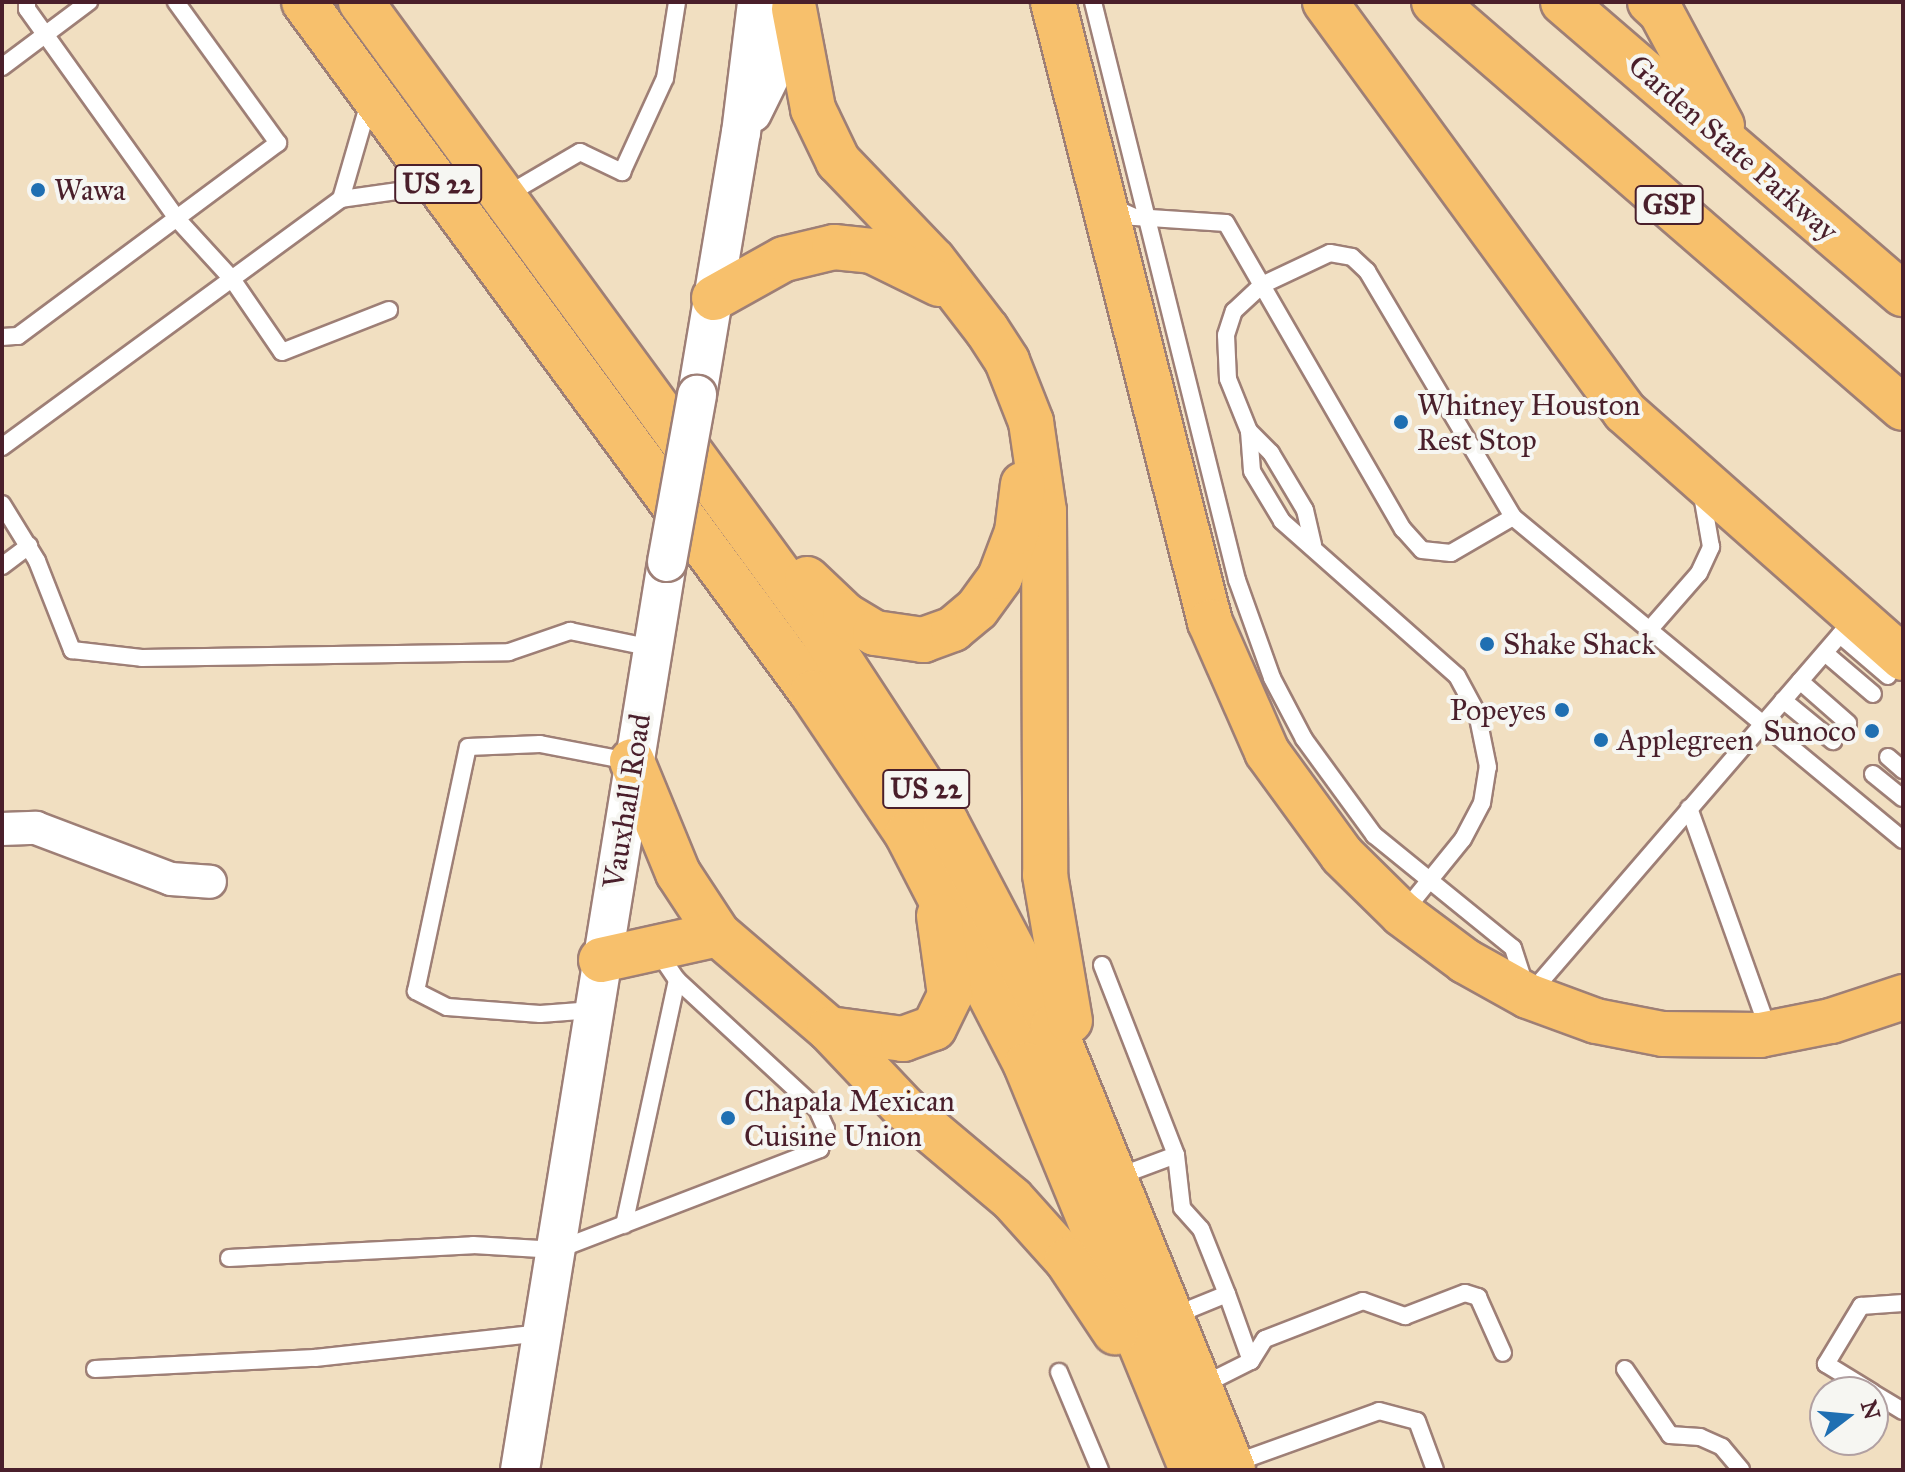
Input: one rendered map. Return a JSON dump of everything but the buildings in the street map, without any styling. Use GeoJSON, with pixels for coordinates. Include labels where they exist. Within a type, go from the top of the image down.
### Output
{"type":"FeatureCollection","features":[{"type":"Feature","properties":{"kind":"highway","name":"US 22"},"geometry":{"type":"LineString","coordinates":[[304,2],[849,744],[931,875],[1026,1065],[1218,1468]]}},
{"type":"Feature","properties":{"kind":"highway","name":"US 22"},"geometry":{"type":"LineString","coordinates":[[361,2],[854,678],[946,822],[1027,972],[1092,1117],[1171,1317],[1184,1398]]}},
{"type":"Feature","properties":{"kind":"highway"},"geometry":{"type":"LineString","coordinates":[[389,2],[440,109]]}},
{"type":"Feature","properties":{"kind":"highway"},"geometry":{"type":"LineString","coordinates":[[1053,2],[1200,586],[1235,687],[1267,752],[1305,809],[1415,899],[1476,967],[1528,996],[1596,1021],[1663,1034],[1769,1033],[1831,1021],[1903,997]]}},
{"type":"Feature","properties":{"kind":"highway"},"geometry":{"type":"LineString","coordinates":[[1325,2],[1625,412],[1847,626],[1895,667]]}},
{"type":"Feature","properties":{"kind":"highway","name":"GSP"},"geometry":{"type":"LineString","coordinates":[[1434,2],[1903,408]]}},
{"type":"Feature","properties":{"kind":"highway","name":"Garden State Parkway"},"geometry":{"type":"LineString","coordinates":[[1563,2],[1903,294]]}},
{"type":"Feature","properties":{"kind":"highway"},"geometry":{"type":"LineString","coordinates":[[1650,2],[1661,12],[1735,149]]}},
{"type":"Feature","properties":{"kind":"highway"},"geometry":{"type":"LineString","coordinates":[[782,4],[813,109],[833,152],[856,185],[933,260],[997,344],[1022,398],[1042,468],[1041,789],[1046,887],[1092,1117]]}},
{"type":"Feature","properties":{"kind":"highway"},"geometry":{"type":"LineString","coordinates":[[714,298],[784,259],[834,247],[891,258],[964,303]]}},
{"type":"Feature","properties":{"kind":"highway"},"geometry":{"type":"LineString","coordinates":[[717,487],[845,615],[875,633],[923,640],[972,615],[990,594],[1009,556],[1022,488],[1022,398]]}},
{"type":"Feature","properties":{"kind":"highway"},"geometry":{"type":"LineString","coordinates":[[632,761],[673,862],[718,934],[829,1029],[905,1109],[1012,1199],[1184,1398]]}},
{"type":"Feature","properties":{"kind":"highway"},"geometry":{"type":"LineString","coordinates":[[829,1029],[915,1038],[942,1019],[950,983],[931,875]]}},
{"type":"Feature","properties":{"kind":"highway"},"geometry":{"type":"LineString","coordinates":[[601,960],[665,963],[718,934]]}},
{"type":"Feature","properties":{"kind":"street","name":"Vauxhall Road"},"geometry":{"type":"LineString","coordinates":[[520,1470],[632,761],[741,133],[780,56],[782,4]]}},
{"type":"Feature","properties":{"kind":"street"},"geometry":{"type":"LineString","coordinates":[[2,829],[36,828],[171,879],[210,882]]}},
{"type":"Feature","properties":{"kind":"lane"},"geometry":{"type":"LineString","coordinates":[[27,2],[46,35],[178,220],[232,279],[282,352],[389,310]]}},
{"type":"Feature","properties":{"kind":"lane"},"geometry":{"type":"LineString","coordinates":[[2,67],[89,2]]}},
{"type":"Feature","properties":{"kind":"lane"},"geometry":{"type":"LineString","coordinates":[[2,337],[18,336],[278,143],[176,2]]}},
{"type":"Feature","properties":{"kind":"lane"},"geometry":{"type":"LineString","coordinates":[[504,196],[580,152],[622,172],[665,78],[677,2]]}},
{"type":"Feature","properties":{"kind":"lane"},"geometry":{"type":"LineString","coordinates":[[1093,2],[1237,580],[1272,678],[1341,793],[1374,835],[1415,899],[1463,839],[1482,803],[1488,767],[1477,713],[1457,676],[1363,597],[1313,545],[1282,521],[1252,471],[1249,431]]}},
{"type":"Feature","properties":{"kind":"lane"},"geometry":{"type":"LineString","coordinates":[[341,199],[371,94]]}},
{"type":"Feature","properties":{"kind":"lane"},"geometry":{"type":"LineString","coordinates":[[2,447],[341,199],[439,185]]}},
{"type":"Feature","properties":{"kind":"lane"},"geometry":{"type":"LineString","coordinates":[[1103,200],[1118,211],[1146,217],[1226,223],[1414,543],[1430,553],[1451,553],[1513,517]]}},
{"type":"Feature","properties":{"kind":"lane"},"geometry":{"type":"LineString","coordinates":[[1313,545],[1305,510],[1271,453],[1249,431],[1233,399],[1226,335],[1234,311],[1262,285],[1330,253],[1359,263],[1513,517],[1903,840]]}},
{"type":"Feature","properties":{"kind":"lane"},"geometry":{"type":"LineString","coordinates":[[1650,629],[1699,573],[1711,547],[1699,481]]}},
{"type":"Feature","properties":{"kind":"lane"},"geometry":{"type":"LineString","coordinates":[[2,504],[29,546],[72,650],[142,658],[509,652],[570,631],[652,648]]}},
{"type":"Feature","properties":{"kind":"lane"},"geometry":{"type":"LineString","coordinates":[[2,566],[29,546]]}},
{"type":"Feature","properties":{"kind":"lane"},"geometry":{"type":"LineString","coordinates":[[1528,996],[1847,626]]}},
{"type":"Feature","properties":{"kind":"lane"},"geometry":{"type":"LineString","coordinates":[[1825,653],[1873,694]]}},
{"type":"Feature","properties":{"kind":"lane"},"geometry":{"type":"LineString","coordinates":[[1800,681],[1848,723]]}},
{"type":"Feature","properties":{"kind":"lane"},"geometry":{"type":"LineString","coordinates":[[1783,700],[1833,741]]}},
{"type":"Feature","properties":{"kind":"lane"},"geometry":{"type":"LineString","coordinates":[[593,1010],[540,1014],[447,1007],[416,991],[468,747],[540,744],[632,761]]}},
{"type":"Feature","properties":{"kind":"lane"},"geometry":{"type":"LineString","coordinates":[[1888,757],[1903,770]]}},
{"type":"Feature","properties":{"kind":"lane"},"geometry":{"type":"LineString","coordinates":[[1873,774],[1903,798]]}},
{"type":"Feature","properties":{"kind":"lane"},"geometry":{"type":"LineString","coordinates":[[1689,808],[1769,1033]]}},
{"type":"Feature","properties":{"kind":"lane"},"geometry":{"type":"LineString","coordinates":[[624,1225],[665,963]]}},
{"type":"Feature","properties":{"kind":"lane"},"geometry":{"type":"LineString","coordinates":[[229,1258],[473,1245],[557,1250],[820,1149],[826,1129],[817,1109],[665,963]]}},
{"type":"Feature","properties":{"kind":"lane"},"geometry":{"type":"LineString","coordinates":[[1102,965],[1176,1155],[1182,1208],[1201,1229],[1251,1361]]}},
{"type":"Feature","properties":{"kind":"lane"},"geometry":{"type":"LineString","coordinates":[[1115,1178],[1176,1155]]}},
{"type":"Feature","properties":{"kind":"lane"},"geometry":{"type":"LineString","coordinates":[[1184,1398],[1251,1361],[1265,1339],[1363,1301],[1405,1316],[1465,1293],[1478,1297],[1503,1353]]}},
{"type":"Feature","properties":{"kind":"lane"},"geometry":{"type":"LineString","coordinates":[[1171,1317],[1227,1294]]}},
{"type":"Feature","properties":{"kind":"lane"},"geometry":{"type":"LineString","coordinates":[[1846,1376],[1826,1364],[1861,1306],[1903,1303]]}},
{"type":"Feature","properties":{"kind":"lane"},"geometry":{"type":"LineString","coordinates":[[95,1369],[315,1358],[544,1332]]}},
{"type":"Feature","properties":{"kind":"lane"},"geometry":{"type":"LineString","coordinates":[[1625,1369],[1670,1435],[1700,1437],[1722,1447],[1741,1470]]}},
{"type":"Feature","properties":{"kind":"lane"},"geometry":{"type":"LineString","coordinates":[[1059,1372],[1100,1470]]}},
{"type":"Feature","properties":{"kind":"lane"},"geometry":{"type":"LineString","coordinates":[[1218,1468],[1379,1411],[1417,1421],[1435,1470]]}},
{"type":"Feature","properties":{"kind":"place","name":"Wawa"},"geometry":{"type":"Point","coordinates":[38,190]}},
{"type":"Feature","properties":{"kind":"place","name":"Whitney Houston Rest Stop"},"geometry":{"type":"Point","coordinates":[1401,422]}},
{"type":"Feature","properties":{"kind":"place","name":"Shake Shack"},"geometry":{"type":"Point","coordinates":[1487,644]}},
{"type":"Feature","properties":{"kind":"place","name":"Popeyes"},"geometry":{"type":"Point","coordinates":[1562,710]}},
{"type":"Feature","properties":{"kind":"place","name":"Sunoco"},"geometry":{"type":"Point","coordinates":[1872,731]}},
{"type":"Feature","properties":{"kind":"place","name":"Applegreen"},"geometry":{"type":"Point","coordinates":[1601,740]}},
{"type":"Feature","properties":{"kind":"place","name":"Chapala Mexican Cuisine Union"},"geometry":{"type":"Point","coordinates":[728,1118]}}]}
